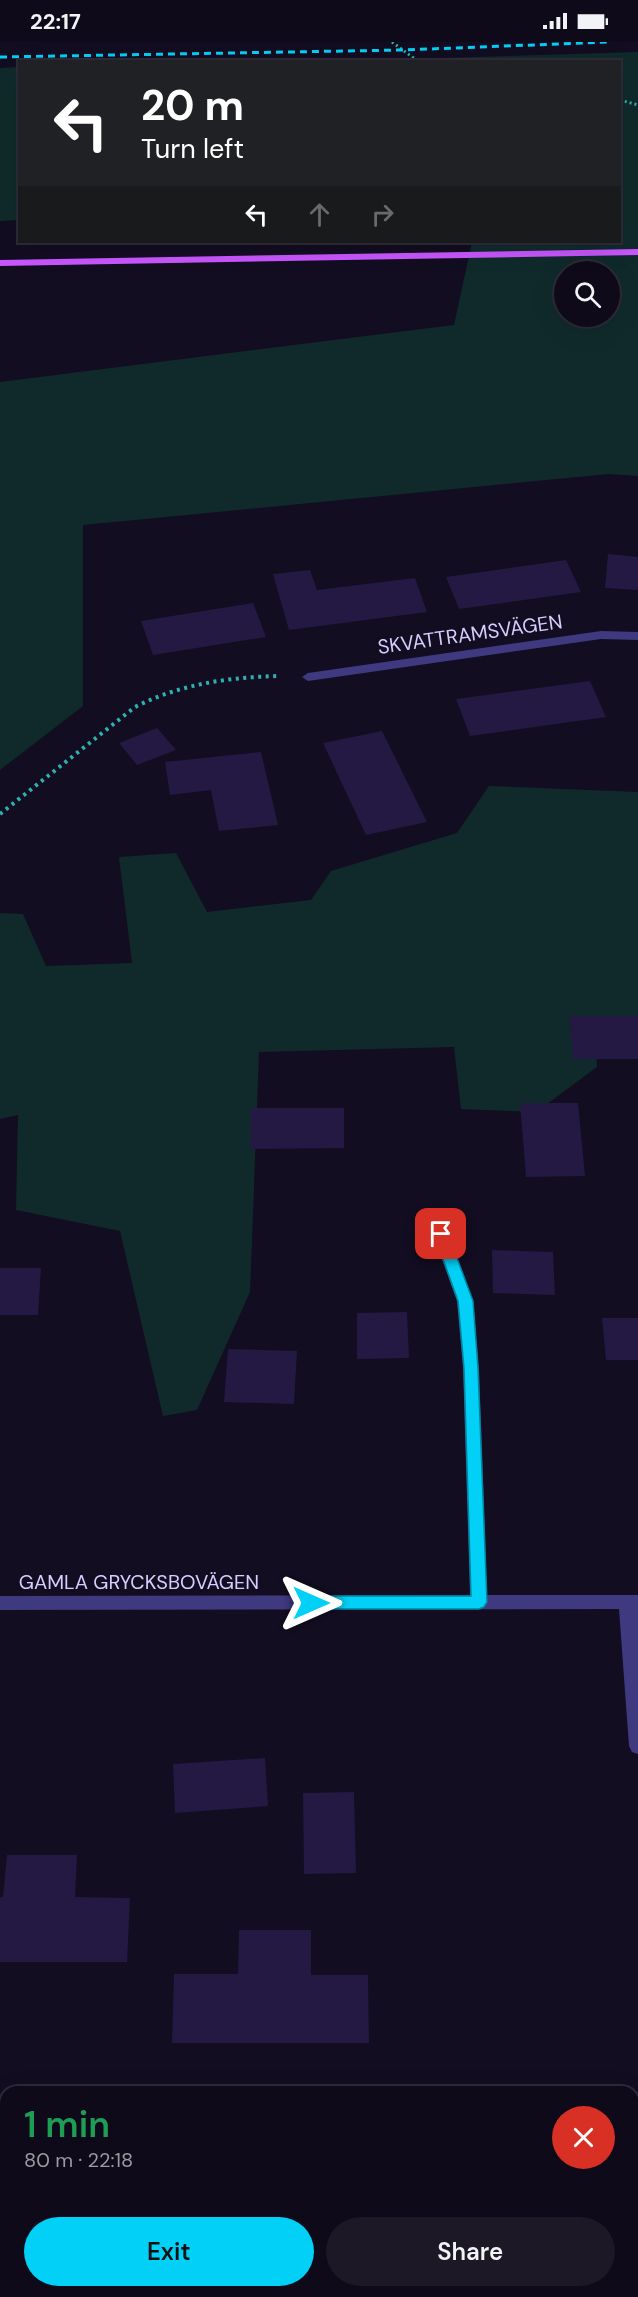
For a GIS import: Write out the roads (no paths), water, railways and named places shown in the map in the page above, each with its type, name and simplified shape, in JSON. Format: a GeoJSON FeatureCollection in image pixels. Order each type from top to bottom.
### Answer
{"type":"FeatureCollection","features":[{"type":"Feature","properties":{"kind":"main road"},"geometry":{"type":"LineString","coordinates":[[0,263],[638,252]]}},
{"type":"Feature","properties":{"kind":"street","name":"SKVATTRAMSVÄGEN"},"geometry":{"type":"LineString","coordinates":[[308,677],[601,636],[638,636]]}},
{"type":"Feature","properties":{"kind":"street"},"geometry":{"type":"LineString","coordinates":[[441,1234],[465,1301],[471,1368],[479,1602]]}},
{"type":"Feature","properties":{"kind":"street"},"geometry":{"type":"LineString","coordinates":[[632,1602],[638,1746]]}},
{"type":"Feature","properties":{"kind":"street","name":"GAMLA GRYCKSBOVÄGEN"},"geometry":{"type":"LineString","coordinates":[[0,1603],[632,1602]]}},
{"type":"Feature","properties":{"kind":"railway"},"geometry":{"type":"LineString","coordinates":[[0,57],[403,50],[609,42]]}}]}
